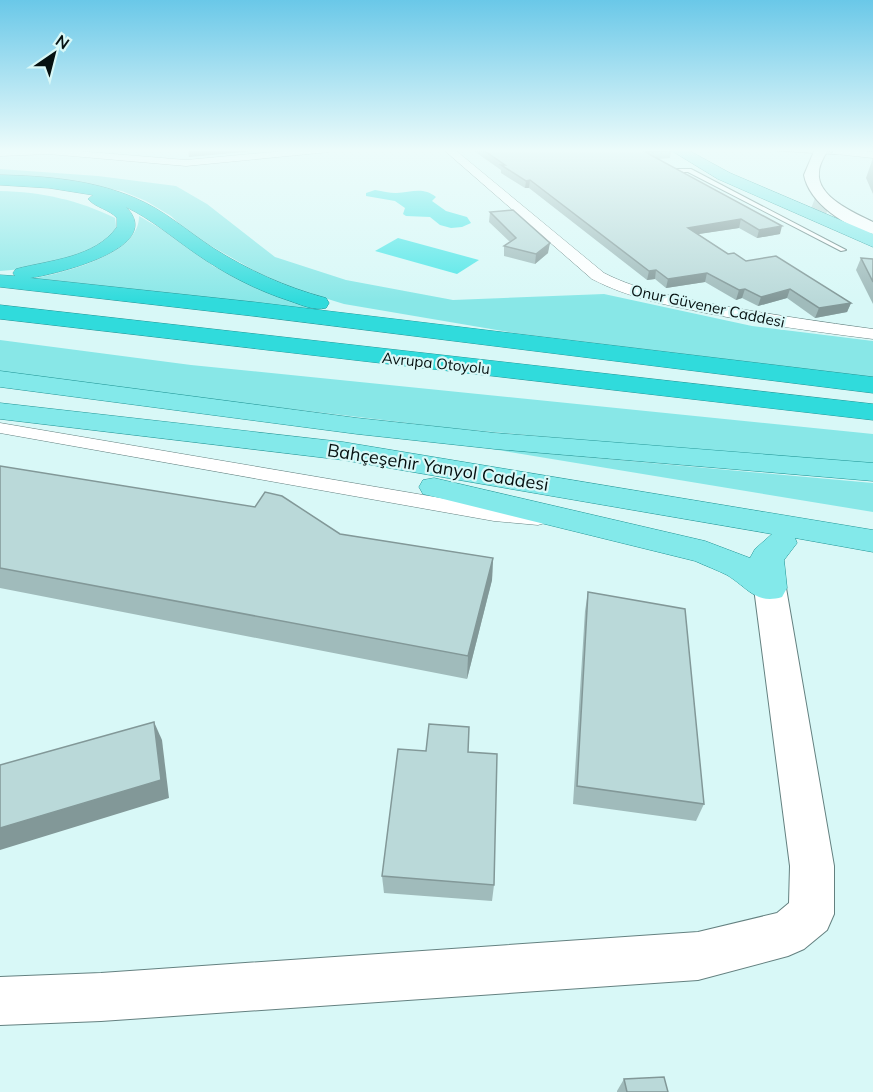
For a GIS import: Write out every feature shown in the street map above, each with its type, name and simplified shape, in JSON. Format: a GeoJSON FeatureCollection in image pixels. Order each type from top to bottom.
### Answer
{"type":"FeatureCollection","features":[{"type":"Feature","properties":{"kind":"highway"},"geometry":{"type":"LineString","coordinates":[[0,274],[42,270],[79,260],[112,244],[125,232],[128,224],[127,216],[120,210],[96,200]]}},
{"type":"Feature","properties":{"kind":"highway"},"geometry":{"type":"LineString","coordinates":[[123,200],[160,219],[229,267],[280,291],[355,313],[447,328],[484,337]]}},
{"type":"Feature","properties":{"kind":"highway"},"geometry":{"type":"LineString","coordinates":[[0,281],[873,385]]}},
{"type":"Feature","properties":{"kind":"highway","name":"Avrupa Otoyolu"},"geometry":{"type":"LineString","coordinates":[[0,296],[873,394]]}},
{"type":"Feature","properties":{"kind":"highway","name":"Avrupa Otoyolu"},"geometry":{"type":"LineString","coordinates":[[0,312],[873,412]]}},
{"type":"Feature","properties":{"kind":"highway"},"geometry":{"type":"LineString","coordinates":[[0,326],[272,353],[340,352]]}},
{"type":"Feature","properties":{"kind":"main road"},"geometry":{"type":"LineString","coordinates":[[779,200],[873,241]]}},
{"type":"Feature","properties":{"kind":"main road"},"geometry":{"type":"LineString","coordinates":[[797,200],[812,206]]}},
{"type":"Feature","properties":{"kind":"main road"},"geometry":{"type":"LineString","coordinates":[[828,200],[838,210],[873,229]]}},
{"type":"Feature","properties":{"kind":"main road"},"geometry":{"type":"LineString","coordinates":[[841,200],[845,205],[873,220]]}},
{"type":"Feature","properties":{"kind":"main road","name":"Bahçeşehir Yanyol Caddesi"},"geometry":{"type":"LineString","coordinates":[[0,379],[244,412],[495,441],[873,472]]}},
{"type":"Feature","properties":{"kind":"main road","name":"Bahçeşehir Yanyol Caddesi"},"geometry":{"type":"LineString","coordinates":[[0,411],[343,451],[873,541]]}},
{"type":"Feature","properties":{"kind":"main road"},"geometry":{"type":"LineString","coordinates":[[244,412],[537,462],[873,525]]}},
{"type":"Feature","properties":{"kind":"main road"},"geometry":{"type":"LineString","coordinates":[[126,426],[463,493],[705,552],[739,567],[770,588]]}},
{"type":"Feature","properties":{"kind":"main road"},"geometry":{"type":"LineString","coordinates":[[705,552],[743,550],[833,533]]}},
{"type":"Feature","properties":{"kind":"main road"},"geometry":{"type":"LineString","coordinates":[[0,1001],[113,996],[698,956],[788,933],[811,914],[812,866],[767,557],[781,543]]}},
{"type":"Feature","properties":{"kind":"street","name":"Onur Güvener Caddesi"},"geometry":{"type":"LineString","coordinates":[[509,200],[598,276],[613,285],[660,299],[787,323],[873,334]]}},
{"type":"Feature","properties":{"kind":"street"},"geometry":{"type":"LineString","coordinates":[[0,428],[494,514],[580,521]]}},
{"type":"Feature","properties":{"kind":"lane"},"geometry":{"type":"LineString","coordinates":[[747,200],[843,250]]}},
{"type":"Feature","properties":{"kind":"shaded area"},"geometry":{"type":"Polygon","coordinates":[[[0,200],[65,200],[87,206],[115,218],[117,233],[79,256],[34,268],[0,271],[0,200]]]}},
{"type":"Feature","properties":{"kind":"shaded area"},"geometry":{"type":"Polygon","coordinates":[[[144,200],[200,200],[275,257],[346,280],[453,300],[604,294],[752,326],[873,341],[873,377],[514,333],[344,304],[292,288],[255,271],[190,234],[171,216],[144,200]]]}},
{"type":"Feature","properties":{"kind":"shaded area"},"geometry":{"type":"Polygon","coordinates":[[[389,200],[433,200],[446,211],[467,217],[471,223],[451,228],[440,225],[430,217],[406,216],[403,214],[405,208],[389,200]]]}},
{"type":"Feature","properties":{"kind":"shaded area"},"geometry":{"type":"Polygon","coordinates":[[[139,216],[180,240],[213,266],[251,285],[326,312],[31,279],[79,267],[113,251],[127,241],[136,230],[139,216]]]}},
{"type":"Feature","properties":{"kind":"shaded area"},"geometry":{"type":"Polygon","coordinates":[[[398,238],[479,260],[457,274],[375,251],[398,238]]]}},
{"type":"Feature","properties":{"kind":"shaded area"},"geometry":{"type":"Polygon","coordinates":[[[0,340],[191,365],[873,434],[873,466],[450,428],[0,374],[0,340]]]}},
{"type":"Feature","properties":{"kind":"shaded area"},"geometry":{"type":"Polygon","coordinates":[[[486,448],[873,483],[873,512],[486,448]]]}},
{"type":"Feature","properties":{"kind":"building"},"geometry":{"type":"Polygon","coordinates":[[[556,200],[734,200],[782,226],[759,230],[741,219],[688,228],[728,254],[734,253],[746,261],[776,256],[851,303],[819,308],[790,289],[761,297],[745,289],[739,290],[707,273],[668,279],[656,270],[649,271],[556,200]]]}},
{"type":"Feature","properties":{"kind":"building"},"geometry":{"type":"Polygon","coordinates":[[[513,210],[550,243],[536,254],[504,246],[516,238],[490,212],[513,210]]]}},
{"type":"Feature","properties":{"kind":"building"},"geometry":{"type":"Polygon","coordinates":[[[861,258],[873,259],[873,282],[861,258]]]}},
{"type":"Feature","properties":{"kind":"building"},"geometry":{"type":"Polygon","coordinates":[[[0,466],[255,507],[265,492],[282,496],[340,534],[493,558],[468,656],[0,568],[0,466]]]}},
{"type":"Feature","properties":{"kind":"building"},"geometry":{"type":"Polygon","coordinates":[[[588,592],[685,609],[704,804],[577,786],[588,592]]]}},
{"type":"Feature","properties":{"kind":"building"},"geometry":{"type":"Polygon","coordinates":[[[154,722],[161,780],[0,828],[0,765],[154,722]]]}},
{"type":"Feature","properties":{"kind":"building"},"geometry":{"type":"Polygon","coordinates":[[[429,724],[469,727],[468,752],[497,754],[494,885],[382,876],[398,749],[426,751],[429,724]]]}},
{"type":"Feature","properties":{"kind":"building"},"geometry":{"type":"Polygon","coordinates":[[[664,1077],[668,1092],[627,1092],[624,1079],[664,1077]]]}},
{"type":"Feature","properties":{"kind":"tunnel"},"geometry":{"type":"LineString","coordinates":[[812,206],[873,229]]}}]}
